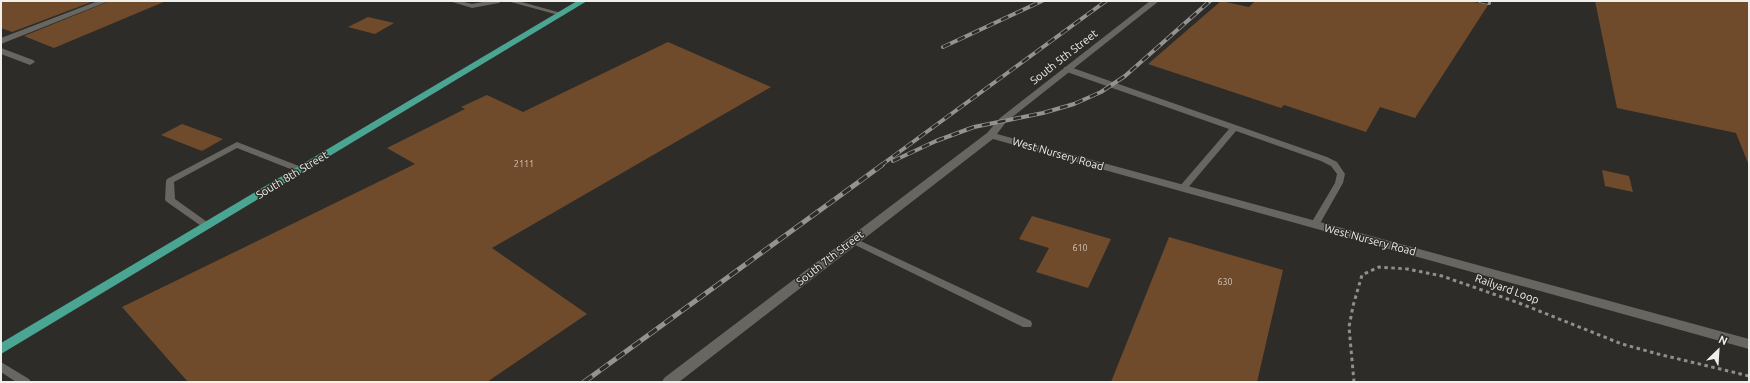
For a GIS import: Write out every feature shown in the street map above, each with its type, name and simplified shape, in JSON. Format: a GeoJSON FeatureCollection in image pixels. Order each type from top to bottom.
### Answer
{"type":"FeatureCollection","features":[{"type":"Feature","properties":{"kind":"main road","name":"South 8th Street"},"geometry":{"type":"LineString","coordinates":[[1,349],[583,1]]}},
{"type":"Feature","properties":{"kind":"street"},"geometry":{"type":"LineString","coordinates":[[1,41],[105,1]]}},
{"type":"Feature","properties":{"kind":"street","name":"South 5th Street"},"geometry":{"type":"LineString","coordinates":[[991,135],[1003,120],[1155,1]]}},
{"type":"Feature","properties":{"kind":"street"},"geometry":{"type":"LineString","coordinates":[[1,51],[30,62]]}},
{"type":"Feature","properties":{"kind":"street","name":"West Nursery Road"},"geometry":{"type":"LineString","coordinates":[[991,135],[1749,344]]}},
{"type":"Feature","properties":{"kind":"street","name":"South 7th Street"},"geometry":{"type":"LineString","coordinates":[[669,382],[852,240],[991,135]]}},
{"type":"Feature","properties":{"kind":"lane"},"geometry":{"type":"LineString","coordinates":[[452,1],[472,6],[499,1]]}},
{"type":"Feature","properties":{"kind":"lane"},"geometry":{"type":"LineString","coordinates":[[510,1],[562,14]]}},
{"type":"Feature","properties":{"kind":"lane"},"geometry":{"type":"LineString","coordinates":[[1067,69],[1324,159],[1334,164],[1340,174],[1339,182],[1315,225]]}},
{"type":"Feature","properties":{"kind":"lane"},"geometry":{"type":"LineString","coordinates":[[1183,188],[1234,128]]}},
{"type":"Feature","properties":{"kind":"lane"},"geometry":{"type":"LineString","coordinates":[[207,226],[170,200],[170,180],[237,145],[301,170]]}},
{"type":"Feature","properties":{"kind":"lane"},"geometry":{"type":"LineString","coordinates":[[852,240],[1027,324]]}},
{"type":"Feature","properties":{"kind":"lane"},"geometry":{"type":"LineString","coordinates":[[1,366],[25,382]]}},
{"type":"Feature","properties":{"kind":"path","name":"Railyard Loop"},"geometry":{"type":"LineString","coordinates":[[1354,382],[1350,319],[1354,300],[1362,275],[1371,269],[1381,267],[1398,267],[1419,270],[1476,286],[1553,315],[1606,338],[1650,352],[1749,376]]}},
{"type":"Feature","properties":{"kind":"building"},"geometry":{"type":"Polygon","coordinates":[[[1,1],[94,1],[12,32],[1,28],[1,1]]]}},
{"type":"Feature","properties":{"kind":"building"},"geometry":{"type":"Polygon","coordinates":[[[110,1],[166,1],[54,48],[24,36],[110,1]]]}},
{"type":"Feature","properties":{"kind":"building"},"geometry":{"type":"Polygon","coordinates":[[[1221,1],[1249,7],[1255,1],[1469,1],[1488,5],[1415,118],[1380,107],[1366,132],[1284,105],[1281,108],[1148,64],[1221,1]]]}},
{"type":"Feature","properties":{"kind":"building"},"geometry":{"type":"Polygon","coordinates":[[[1595,1],[1749,1],[1749,163],[1736,133],[1617,108],[1595,1]]]}},
{"type":"Feature","properties":{"kind":"building"},"geometry":{"type":"Polygon","coordinates":[[[368,17],[394,23],[375,34],[348,27],[368,17]]]}},
{"type":"Feature","properties":{"kind":"building"},"geometry":{"type":"Polygon","coordinates":[[[668,42],[771,87],[492,248],[587,314],[487,382],[188,382],[122,307],[415,164],[387,148],[465,109],[461,107],[487,95],[523,112],[668,42]]]}},
{"type":"Feature","properties":{"kind":"building"},"geometry":{"type":"Polygon","coordinates":[[[182,124],[223,139],[202,151],[161,135],[182,124]]]}},
{"type":"Feature","properties":{"kind":"building"},"geometry":{"type":"Polygon","coordinates":[[[1602,170],[1629,176],[1633,192],[1605,186],[1602,170]]]}},
{"type":"Feature","properties":{"kind":"building"},"geometry":{"type":"Polygon","coordinates":[[[1032,216],[1111,239],[1088,288],[1036,272],[1049,248],[1019,239],[1032,216]]]}},
{"type":"Feature","properties":{"kind":"building"},"geometry":{"type":"Polygon","coordinates":[[[1169,237],[1283,270],[1257,382],[1111,382],[1169,237]]]}},
{"type":"Feature","properties":{"kind":"railway"},"geometry":{"type":"LineString","coordinates":[[943,47],[1042,1]]}},
{"type":"Feature","properties":{"kind":"railway"},"geometry":{"type":"LineString","coordinates":[[880,166],[1106,1]]}},
{"type":"Feature","properties":{"kind":"railway"},"geometry":{"type":"LineString","coordinates":[[893,161],[936,141],[974,127],[1043,113],[1074,104],[1101,92],[1125,76],[1210,1]]}},
{"type":"Feature","properties":{"kind":"railway"},"geometry":{"type":"LineString","coordinates":[[1480,1],[1489,3]]}},
{"type":"Feature","properties":{"kind":"railway"},"geometry":{"type":"LineString","coordinates":[[584,382],[882,165]]}}]}
